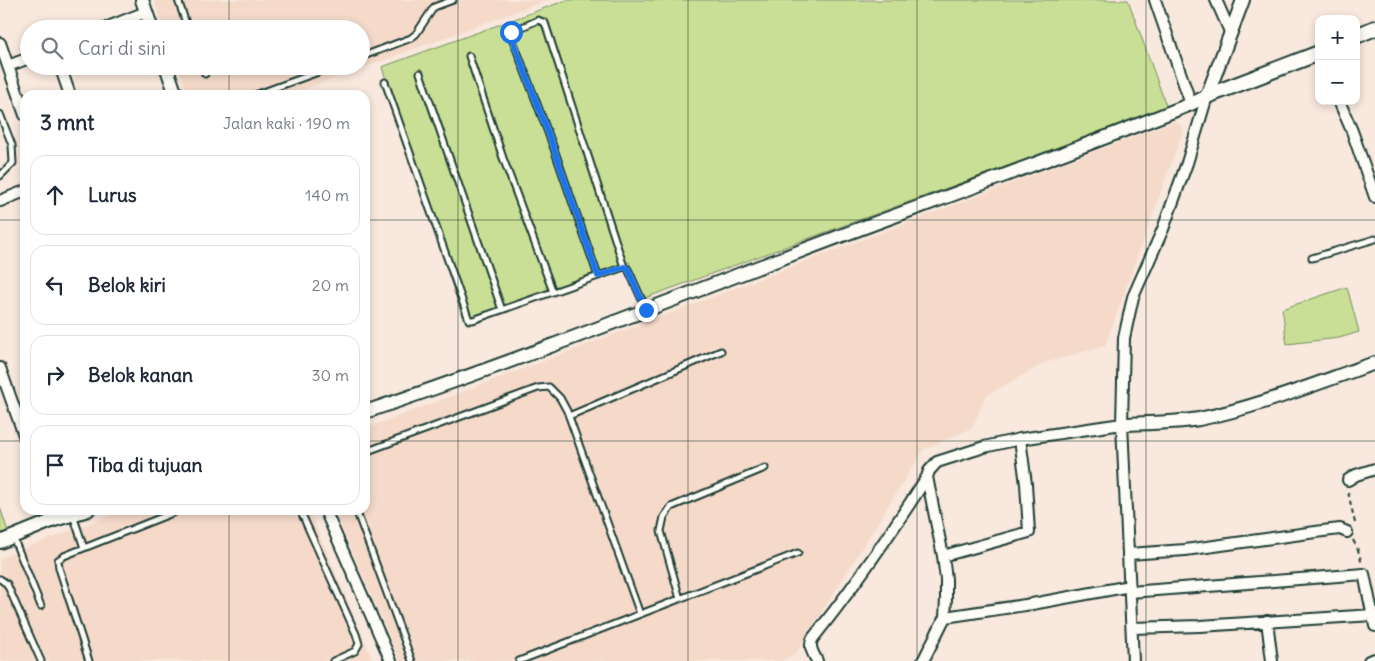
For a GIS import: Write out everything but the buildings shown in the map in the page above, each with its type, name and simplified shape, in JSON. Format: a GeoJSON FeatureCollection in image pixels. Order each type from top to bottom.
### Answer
{"type":"FeatureCollection","features":[{"type":"Feature","properties":{"kind":"main road"},"geometry":{"type":"LineString","coordinates":[[1360,34],[1375,28]]}},
{"type":"Feature","properties":{"kind":"main road"},"geometry":{"type":"LineString","coordinates":[[1207,96],[1315,55]]}},
{"type":"Feature","properties":{"kind":"street"},"geometry":{"type":"LineString","coordinates":[[1156,0],[1192,104]]}},
{"type":"Feature","properties":{"kind":"street"},"geometry":{"type":"LineString","coordinates":[[1216,0],[1231,34]]}},
{"type":"Feature","properties":{"kind":"street"},"geometry":{"type":"LineString","coordinates":[[1133,661],[1122,424],[1123,345],[1133,297],[1163,229],[1207,96],[1243,0]]}},
{"type":"Feature","properties":{"kind":"street"},"geometry":{"type":"LineString","coordinates":[[119,20],[144,6],[149,20]]}},
{"type":"Feature","properties":{"kind":"street"},"geometry":{"type":"LineString","coordinates":[[0,43],[20,101]]}},
{"type":"Feature","properties":{"kind":"street"},"geometry":{"type":"LineString","coordinates":[[8,66],[20,61]]}},
{"type":"Feature","properties":{"kind":"street"},"geometry":{"type":"LineString","coordinates":[[63,75],[68,90]]}},
{"type":"Feature","properties":{"kind":"street"},"geometry":{"type":"LineString","coordinates":[[169,75],[174,90]]}},
{"type":"Feature","properties":{"kind":"street"},"geometry":{"type":"LineString","coordinates":[[370,410],[458,381],[1018,172],[1192,104],[1207,96]]}},
{"type":"Feature","properties":{"kind":"street"},"geometry":{"type":"LineString","coordinates":[[1340,105],[1352,132],[1375,197]]}},
{"type":"Feature","properties":{"kind":"street"},"geometry":{"type":"LineString","coordinates":[[0,200],[20,194]]}},
{"type":"Feature","properties":{"kind":"street"},"geometry":{"type":"LineString","coordinates":[[817,661],[810,647],[813,638],[849,593],[927,478],[929,471],[937,462],[984,447],[1020,439],[1122,424],[1198,419],[1267,400],[1375,363]]}},
{"type":"Feature","properties":{"kind":"street"},"geometry":{"type":"LineString","coordinates":[[0,368],[20,424]]}},
{"type":"Feature","properties":{"kind":"street"},"geometry":{"type":"LineString","coordinates":[[943,556],[1029,532],[1026,484],[1020,439]]}},
{"type":"Feature","properties":{"kind":"street"},"geometry":{"type":"LineString","coordinates":[[1348,480],[1356,474],[1375,469]]}},
{"type":"Feature","properties":{"kind":"street"},"geometry":{"type":"LineString","coordinates":[[923,661],[945,617],[946,579],[927,478]]}},
{"type":"Feature","properties":{"kind":"street"},"geometry":{"type":"LineString","coordinates":[[0,542],[52,515],[73,515]]}},
{"type":"Feature","properties":{"kind":"street"},"geometry":{"type":"LineString","coordinates":[[326,515],[391,661]]}},
{"type":"Feature","properties":{"kind":"street"},"geometry":{"type":"LineString","coordinates":[[1129,554],[1185,550],[1323,530],[1340,529],[1347,532]]}},
{"type":"Feature","properties":{"kind":"street"},"geometry":{"type":"LineString","coordinates":[[945,617],[1130,589],[1364,574],[1371,584],[1375,626]]}},
{"type":"Feature","properties":{"kind":"street"},"geometry":{"type":"LineString","coordinates":[[1132,628],[1200,626],[1374,615]]}},
{"type":"Feature","properties":{"kind":"street"},"geometry":{"type":"LineString","coordinates":[[1267,621],[1272,661]]}},
{"type":"Feature","properties":{"kind":"street"},"geometry":{"type":"LineString","coordinates":[[1369,661],[1375,659]]}},
{"type":"Feature","properties":{"kind":"lane"},"geometry":{"type":"LineString","coordinates":[[178,0],[185,20]]}},
{"type":"Feature","properties":{"kind":"lane"},"geometry":{"type":"LineString","coordinates":[[370,54],[411,38],[416,34],[434,7],[453,0]]}},
{"type":"Feature","properties":{"kind":"lane"},"geometry":{"type":"LineString","coordinates":[[598,276],[553,146],[511,35],[511,32],[515,29],[538,20],[545,23],[624,267],[628,269],[646,310]]}},
{"type":"Feature","properties":{"kind":"lane"},"geometry":{"type":"LineString","coordinates":[[469,56],[503,158],[553,292]]}},
{"type":"Feature","properties":{"kind":"lane"},"geometry":{"type":"LineString","coordinates":[[420,73],[502,310]]}},
{"type":"Feature","properties":{"kind":"lane"},"geometry":{"type":"LineString","coordinates":[[269,90],[310,75]]}},
{"type":"Feature","properties":{"kind":"lane"},"geometry":{"type":"LineString","coordinates":[[385,82],[468,320],[473,320],[624,267]]}},
{"type":"Feature","properties":{"kind":"lane"},"geometry":{"type":"LineString","coordinates":[[0,114],[12,145],[13,163],[0,176]]}},
{"type":"Feature","properties":{"kind":"lane"},"geometry":{"type":"LineString","coordinates":[[1312,258],[1375,239]]}},
{"type":"Feature","properties":{"kind":"lane"},"geometry":{"type":"LineString","coordinates":[[569,416],[721,351]]}},
{"type":"Feature","properties":{"kind":"lane"},"geometry":{"type":"LineString","coordinates":[[370,450],[538,388],[549,387],[560,398],[569,416],[640,614]]}},
{"type":"Feature","properties":{"kind":"lane"},"geometry":{"type":"LineString","coordinates":[[680,599],[661,531],[664,517],[671,507],[766,468]]}},
{"type":"Feature","properties":{"kind":"lane"},"geometry":{"type":"LineString","coordinates":[[73,515],[84,548]]}},
{"type":"Feature","properties":{"kind":"lane"},"geometry":{"type":"LineString","coordinates":[[80,661],[88,659],[58,568],[58,560],[167,515]]}},
{"type":"Feature","properties":{"kind":"lane"},"geometry":{"type":"LineString","coordinates":[[302,515],[359,644],[355,651],[332,661]]}},
{"type":"Feature","properties":{"kind":"lane"},"geometry":{"type":"LineString","coordinates":[[358,515],[412,661]]}},
{"type":"Feature","properties":{"kind":"lane"},"geometry":{"type":"LineString","coordinates":[[13,536],[41,606]]}},
{"type":"Feature","properties":{"kind":"lane"},"geometry":{"type":"LineString","coordinates":[[519,661],[798,554]]}},
{"type":"Feature","properties":{"kind":"lane"},"geometry":{"type":"LineString","coordinates":[[0,579],[7,584],[41,661]]}},
{"type":"Feature","properties":{"kind":"path"},"geometry":{"type":"LineString","coordinates":[[1348,480],[1347,486],[1356,522],[1347,532],[1358,550],[1364,574]]}},
{"type":"Feature","properties":{"kind":"shaded area"},"geometry":{"type":"Polygon","coordinates":[[[154,0],[548,0],[370,65],[370,20],[161,20],[154,0]]]}},
{"type":"Feature","properties":{"kind":"shaded area"},"geometry":{"type":"Polygon","coordinates":[[[181,75],[343,75],[302,90],[186,90],[181,75]]]}},
{"type":"Feature","properties":{"kind":"shaded area"},"geometry":{"type":"Polygon","coordinates":[[[1175,121],[1184,128],[1105,346],[1044,363],[986,396],[972,428],[923,450],[797,652],[782,661],[400,661],[336,515],[370,515],[370,427],[1175,121]]]}},
{"type":"Feature","properties":{"kind":"shaded area"},"geometry":{"type":"Polygon","coordinates":[[[111,515],[311,515],[373,661],[0,661],[0,558],[111,515]]]}},
{"type":"Feature","properties":{"kind":"green space"},"geometry":{"type":"Polygon","coordinates":[[[567,0],[1128,0],[1167,108],[642,299],[629,262],[598,276],[463,319],[382,67],[567,0]]]}},
{"type":"Feature","properties":{"kind":"green space"},"geometry":{"type":"Polygon","coordinates":[[[1347,287],[1359,332],[1339,338],[1287,344],[1282,309],[1347,287]]]}},
{"type":"Feature","properties":{"kind":"green space"},"geometry":{"type":"Polygon","coordinates":[[[0,507],[9,535],[0,538],[0,507]]]}},
{"type":"Feature","properties":{"kind":"route"},"geometry":{"type":"LineString","coordinates":[[511,32],[598,276],[624,267],[628,269],[646,310]]}}]}
